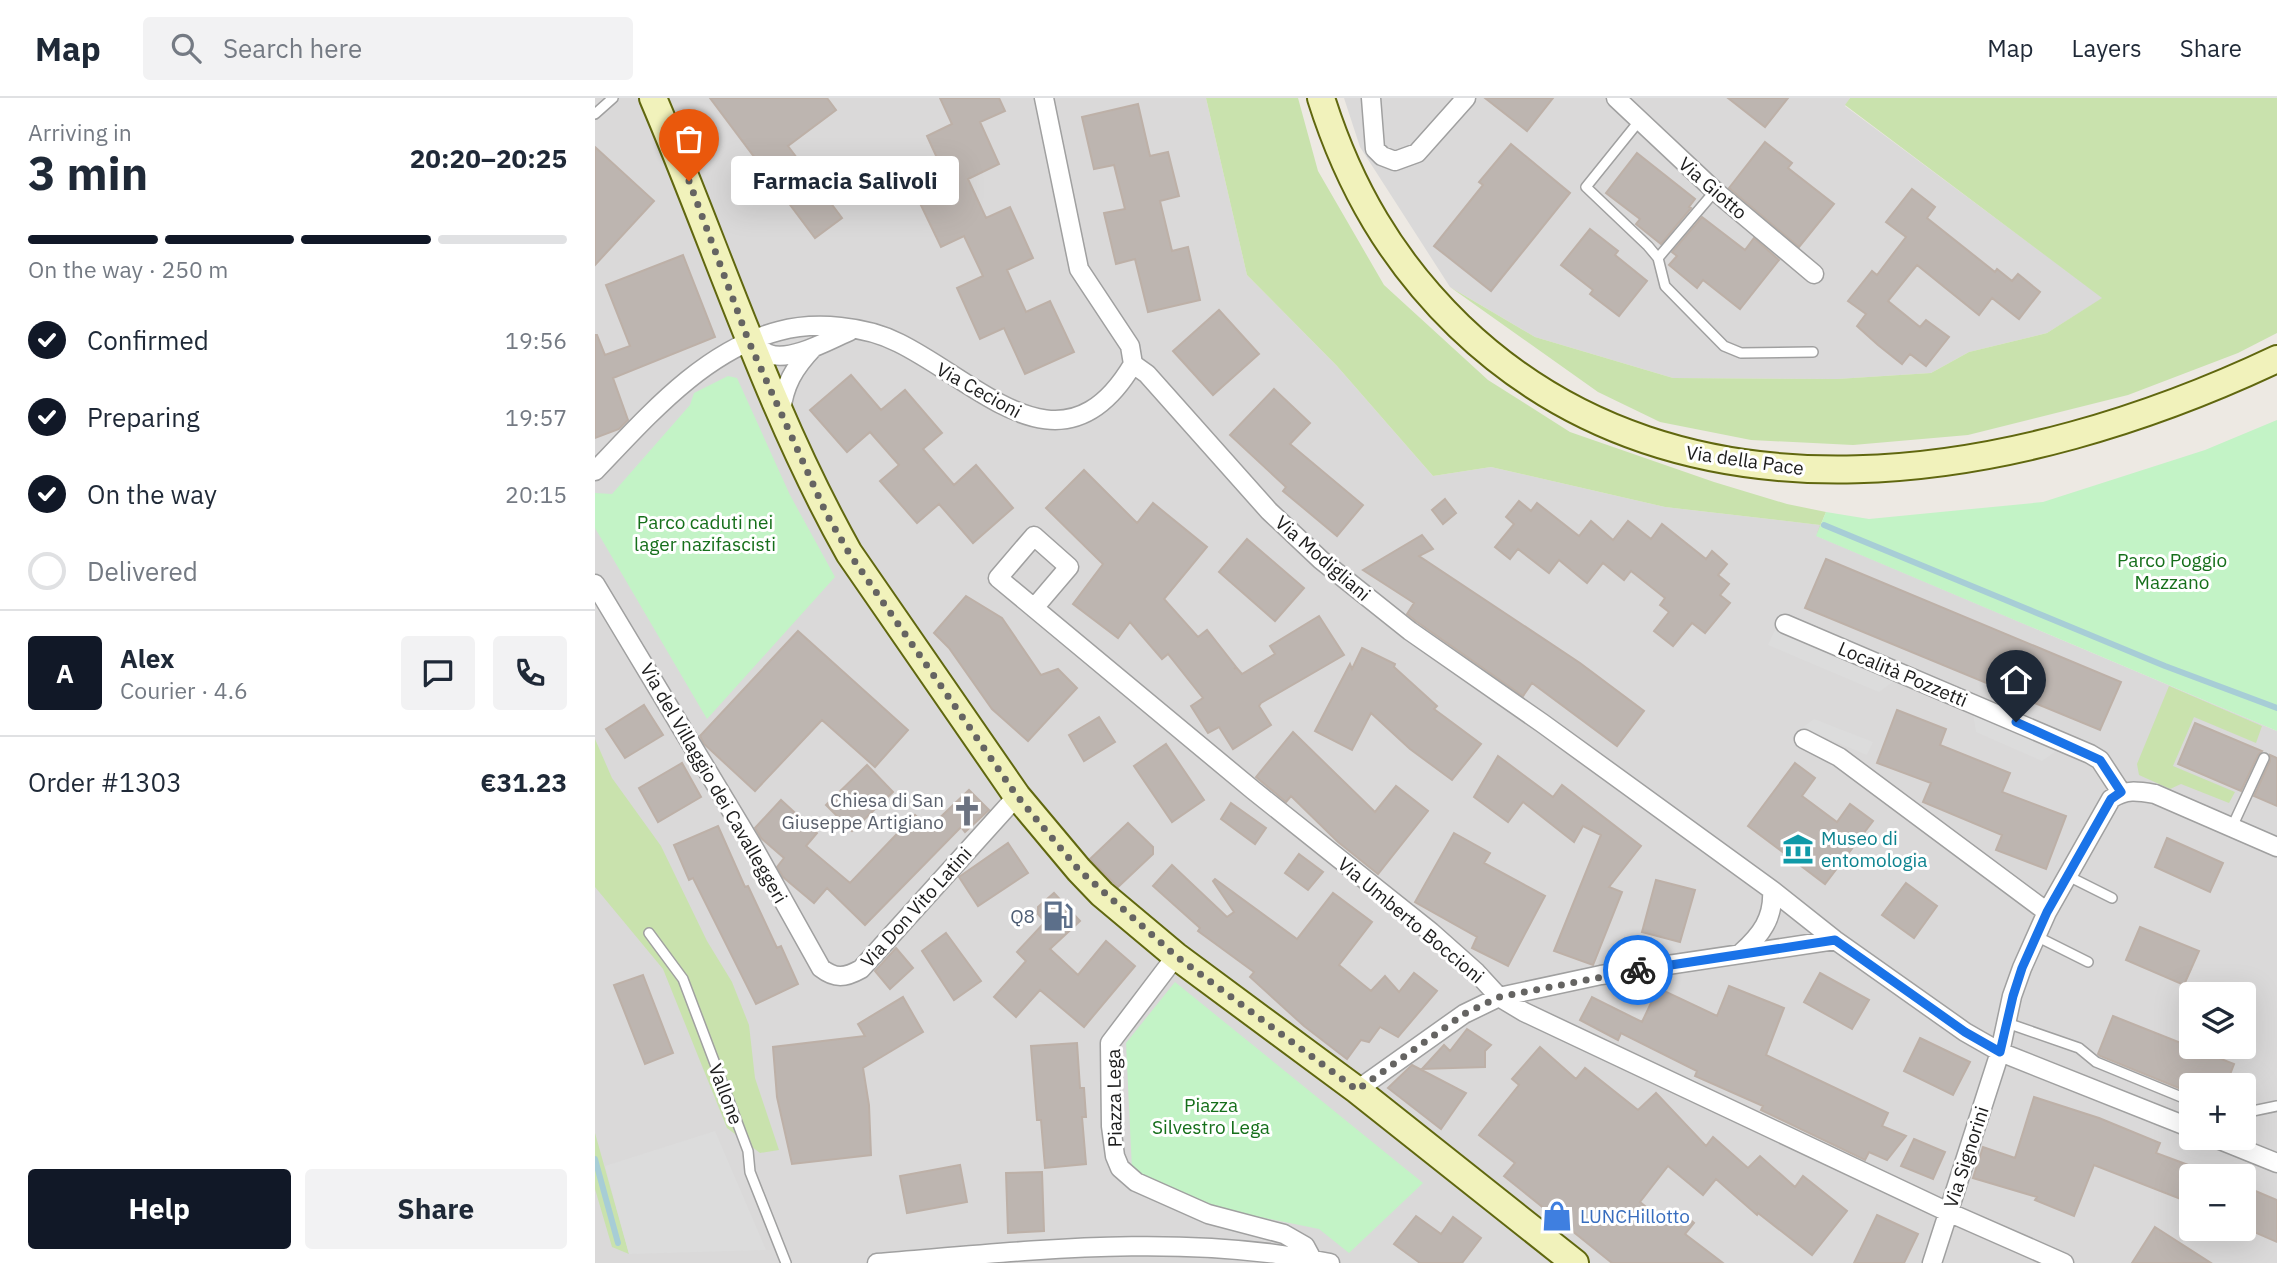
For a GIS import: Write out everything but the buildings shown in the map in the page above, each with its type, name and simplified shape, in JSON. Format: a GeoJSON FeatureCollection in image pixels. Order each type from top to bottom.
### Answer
{"type":"FeatureCollection","features":[{"type":"Feature","properties":{"kind":"street"},"geometry":{"type":"LineString","coordinates":[[653,98],[698,202],[749,342],[826,513],[849,553],[1017,796],[1079,870],[1176,956],[1357,1090],[1575,1263]]}},
{"type":"Feature","properties":{"kind":"street","name":"Via Modigliani"},"geometry":{"type":"LineString","coordinates":[[1044,98],[1079,269],[1130,346],[1133,364],[1158,385],[1269,511],[1321,560],[1410,631],[1542,723],[1772,890],[1835,940],[1965,1032],[2000,1052],[2179,1123]]}},
{"type":"Feature","properties":{"kind":"street","name":"Via della Pace"},"geometry":{"type":"LineString","coordinates":[[1321,98],[1350,179],[1376,225],[1410,273],[1446,313],[1481,348],[1544,392],[1610,428],[1663,446],[1710,458],[1781,469],[1868,470],[1953,463],[2081,434],[2182,399],[2277,359]]}},
{"type":"Feature","properties":{"kind":"street"},"geometry":{"type":"LineString","coordinates":[[1371,98],[1375,149],[1382,156],[1395,161],[1417,153],[1466,98]]}},
{"type":"Feature","properties":{"kind":"street","name":"Via Giotto"},"geometry":{"type":"LineString","coordinates":[[1616,98],[1715,191],[1814,274]]}},
{"type":"Feature","properties":{"kind":"street","name":"Via Cecioni"},"geometry":{"type":"LineString","coordinates":[[595,471],[643,420],[708,365],[723,354],[778,331],[800,327],[879,334],[901,344],[991,400],[1026,417],[1046,421],[1066,420],[1096,408],[1133,364]]}},
{"type":"Feature","properties":{"kind":"street"},"geometry":{"type":"LineString","coordinates":[[749,342],[779,356],[814,348],[851,330]]}},
{"type":"Feature","properties":{"kind":"street"},"geometry":{"type":"LineString","coordinates":[[781,412],[783,393],[789,378],[814,348]]}},
{"type":"Feature","properties":{"kind":"street","name":"Via del Villaggio dei Cavalleggeri"},"geometry":{"type":"LineString","coordinates":[[595,584],[755,850],[821,968],[838,977]]}},
{"type":"Feature","properties":{"kind":"street","name":"Via Umberto Boccioni"},"geometry":{"type":"LineString","coordinates":[[1034,608],[1253,790],[1431,932],[1476,972],[1499,997],[1524,1012],[1948,1212],[2064,1263]]}},
{"type":"Feature","properties":{"kind":"street","name":"Località Pozzetti"},"geometry":{"type":"LineString","coordinates":[[1785,624],[2090,754],[2100,760],[2121,792]]}},
{"type":"Feature","properties":{"kind":"street"},"geometry":{"type":"LineString","coordinates":[[1804,739],[1839,757],[2047,912]]}},
{"type":"Feature","properties":{"kind":"street"},"geometry":{"type":"LineString","coordinates":[[2000,1052],[2016,986],[2036,936],[2111,799],[2121,792],[2134,790],[2155,794],[2277,847]]}},
{"type":"Feature","properties":{"kind":"street","name":"Via Don Vito Latini"},"geometry":{"type":"LineString","coordinates":[[838,977],[849,976],[861,969],[1017,796]]}},
{"type":"Feature","properties":{"kind":"street"},"geometry":{"type":"LineString","coordinates":[[1741,953],[1755,941],[1770,917],[1772,890]]}},
{"type":"Feature","properties":{"kind":"street"},"geometry":{"type":"LineString","coordinates":[[1357,1090],[1464,1014],[1499,997],[1601,975],[1835,940]]}},
{"type":"Feature","properties":{"kind":"street","name":"Piazza Lega"},"geometry":{"type":"LineString","coordinates":[[1176,956],[1110,1043],[1111,1125],[1115,1156],[1120,1168],[1136,1182],[1209,1214],[1284,1234],[1305,1246],[1321,1261]]}},
{"type":"Feature","properties":{"kind":"street","name":"Via Signorini"},"geometry":{"type":"LineString","coordinates":[[1931,1263],[2000,1052]]}},
{"type":"Feature","properties":{"kind":"street"},"geometry":{"type":"LineString","coordinates":[[2245,1150],[2277,1163]]}},
{"type":"Feature","properties":{"kind":"street"},"geometry":{"type":"LineString","coordinates":[[877,1263],[1139,1245],[1219,1247],[1321,1261]]}},
{"type":"Feature","properties":{"kind":"lane"},"geometry":{"type":"LineString","coordinates":[[595,114],[613,98]]}},
{"type":"Feature","properties":{"kind":"lane"},"geometry":{"type":"LineString","coordinates":[[1640,120],[1586,187],[1648,246],[1658,258],[1665,286],[1724,346],[1741,353],[1813,352]]}},
{"type":"Feature","properties":{"kind":"lane"},"geometry":{"type":"LineString","coordinates":[[1658,258],[1715,191]]}},
{"type":"Feature","properties":{"kind":"lane"},"geometry":{"type":"LineString","coordinates":[[2232,828],[2264,758]]}},
{"type":"Feature","properties":{"kind":"lane"},"geometry":{"type":"LineString","coordinates":[[2068,876],[2112,898]]}},
{"type":"Feature","properties":{"kind":"lane","name":"Vallone"},"geometry":{"type":"LineString","coordinates":[[649,933],[683,979],[748,1151],[750,1172],[786,1263]]}},
{"type":"Feature","properties":{"kind":"lane"},"geometry":{"type":"LineString","coordinates":[[2036,936],[2088,962]]}},
{"type":"Feature","properties":{"kind":"lane"},"geometry":{"type":"LineString","coordinates":[[2007,1023],[2079,1048],[2096,1062],[2179,1096]]}},
{"type":"Feature","properties":{"kind":"lane"},"geometry":{"type":"LineString","coordinates":[[2256,1110],[2277,1106]]}},
{"type":"Feature","properties":{"kind":"shaded area"},"geometry":{"type":"Polygon","coordinates":[[[595,98],[1206,98],[1247,275],[1337,366],[1433,476],[1491,467],[1665,507],[1821,525],[1817,536],[2277,731],[2277,1263],[595,1263],[595,98]]]}},
{"type":"Feature","properties":{"kind":"shaded area"},"geometry":{"type":"Polygon","coordinates":[[[1344,98],[1850,98],[1845,106],[2103,298],[2047,333],[1969,352],[1931,373],[1837,379],[1673,378],[1535,337],[1450,287],[1360,147],[1344,98]]]}},
{"type":"Feature","properties":{"kind":"shaded area"},"geometry":{"type":"Polygon","coordinates":[[[1775,630],[1895,680],[1879,692],[1768,645],[1775,630]]]}},
{"type":"Feature","properties":{"kind":"shaded area"},"geometry":{"type":"Polygon","coordinates":[[[1973,714],[2059,749],[2042,761],[1976,732],[1973,714]]]}},
{"type":"Feature","properties":{"kind":"shaded area"},"geometry":{"type":"Polygon","coordinates":[[[1814,719],[1873,742],[1867,755],[1802,728],[1814,719]]]}},
{"type":"Feature","properties":{"kind":"shaded area"},"geometry":{"type":"Polygon","coordinates":[[[715,1131],[766,1250],[629,1254],[605,1166],[715,1131]]]}},
{"type":"Feature","properties":{"kind":"green space"},"geometry":{"type":"Polygon","coordinates":[[[1206,98],[1298,98],[1318,171],[1384,285],[1488,380],[1570,432],[1714,482],[1787,504],[1826,512],[1816,536],[1820,525],[1665,507],[1491,467],[1433,476],[1337,366],[1247,275],[1206,98]]]}},
{"type":"Feature","properties":{"kind":"green space"},"geometry":{"type":"Polygon","coordinates":[[[1850,98],[2277,98],[2277,333],[2238,353],[2128,395],[1968,435],[1853,445],[1751,440],[1660,422],[1598,392],[1450,287],[1535,337],[1673,378],[1837,379],[1931,373],[1969,352],[2047,333],[2102,298],[1845,105],[1850,98]]]}},
{"type":"Feature","properties":{"kind":"green space","name":"Parco caduti nei lager nazifascisti"},"geometry":{"type":"Polygon","coordinates":[[[728,376],[737,378],[790,495],[835,577],[707,719],[595,528],[595,493],[612,494],[690,405],[694,393],[728,376]]]}},
{"type":"Feature","properties":{"kind":"green space","name":"Parco Poggio Mazzano"},"geometry":{"type":"Polygon","coordinates":[[[2277,420],[2277,731],[1816,536],[1826,512],[1869,519],[2043,502],[2205,450],[2277,420]]]}},
{"type":"Feature","properties":{"kind":"green space"},"geometry":{"type":"Polygon","coordinates":[[[2169,686],[2262,726],[2256,743],[2194,717],[2173,766],[2235,792],[2229,803],[2181,784],[2170,789],[2139,775],[2137,764],[2169,686]]]}},
{"type":"Feature","properties":{"kind":"green space"},"geometry":{"type":"Polygon","coordinates":[[[595,739],[612,778],[661,846],[707,941],[732,982],[749,1025],[755,1078],[779,1150],[760,1153],[727,1128],[663,969],[595,887],[595,739]]]}},
{"type":"Feature","properties":{"kind":"green space","name":"Piazza Silvestro Lega"},"geometry":{"type":"Polygon","coordinates":[[[1175,982],[1423,1183],[1349,1253],[1319,1229],[1210,1207],[1132,1170],[1126,1043],[1175,982]]]}},
{"type":"Feature","properties":{"kind":"green space"},"geometry":{"type":"Polygon","coordinates":[[[595,1133],[629,1254],[612,1247],[595,1189],[595,1133]]]}},
{"type":"Feature","properties":{"kind":"waterway"},"geometry":{"type":"LineString","coordinates":[[1824,525],[2165,666],[2277,708]]}},
{"type":"Feature","properties":{"kind":"waterway"},"geometry":{"type":"LineString","coordinates":[[595,1159],[618,1243]]}},
{"type":"Feature","properties":{"kind":"way so far"},"geometry":{"type":"LineString","coordinates":[[689,181],[749,342],[826,513],[849,553],[1034,817],[1102,894],[1176,956],[1357,1090],[1464,1014],[1499,997],[1531,988],[1638,970]]}},
{"type":"Feature","properties":{"kind":"place","name":"Farmacia Salivoli"},"geometry":{"type":"Point","coordinates":[689,181]}},
{"type":"Feature","properties":{"kind":"place","name":"Chiesa di San Giuseppe Artigiano"},"geometry":{"type":"Point","coordinates":[967,811]}},
{"type":"Feature","properties":{"kind":"place","name":"Museo di entomologia"},"geometry":{"type":"Point","coordinates":[1798,849]}},
{"type":"Feature","properties":{"kind":"place","name":"Q8"},"geometry":{"type":"Point","coordinates":[1058,916]}},
{"type":"Feature","properties":{"kind":"place","name":"LUNCHillotto"},"geometry":{"type":"Point","coordinates":[1557,1216]}},
{"type":"Feature","properties":{"kind":"route"},"geometry":{"type":"LineString","coordinates":[[1638,970],[1835,940],[1965,1032],[2000,1052],[2022,968],[2047,912],[2111,799],[2121,792],[2100,760],[2016,722]]}}]}
